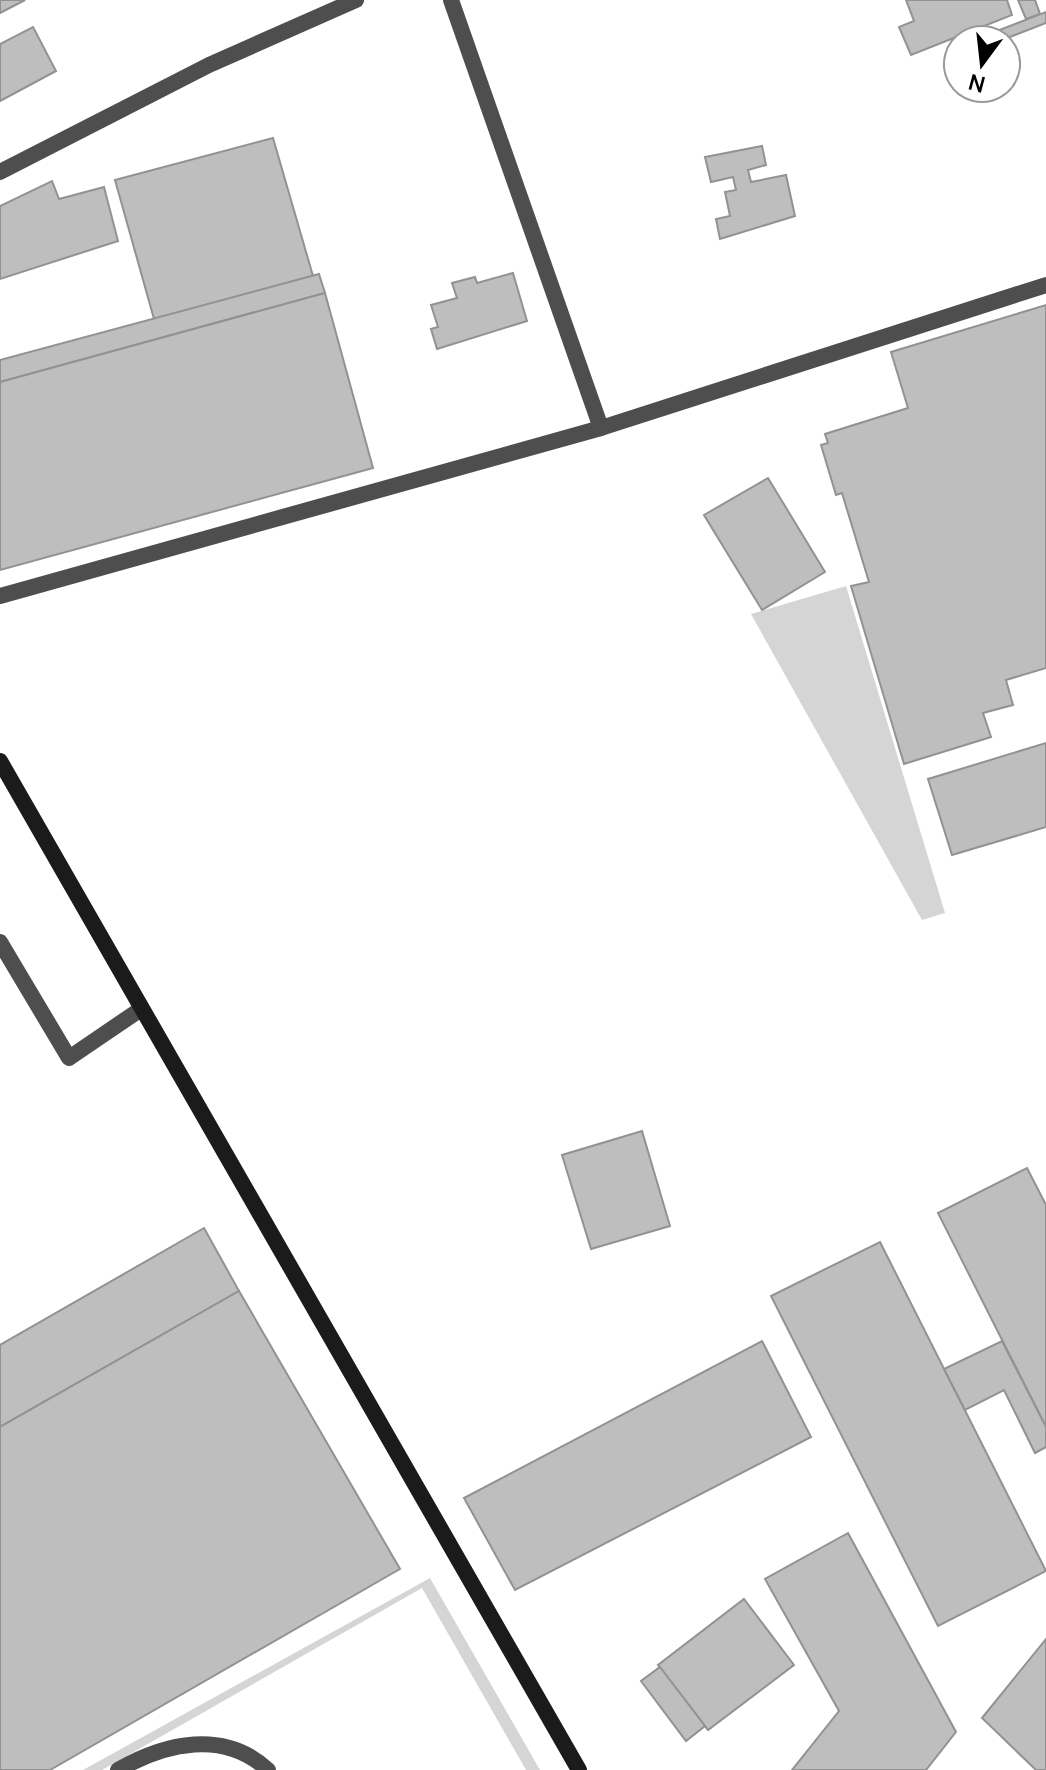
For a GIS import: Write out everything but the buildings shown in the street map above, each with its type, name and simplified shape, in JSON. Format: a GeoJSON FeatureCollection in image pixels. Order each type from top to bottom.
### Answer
{"type":"FeatureCollection","features":[{"type":"Feature","properties":{"kind":"street"},"geometry":{"type":"LineString","coordinates":[[0,172],[209,65],[356,0]]}},
{"type":"Feature","properties":{"kind":"street"},"geometry":{"type":"LineString","coordinates":[[451,0],[601,428]]}},
{"type":"Feature","properties":{"kind":"street"},"geometry":{"type":"LineString","coordinates":[[0,596],[601,428],[1046,285]]}},
{"type":"Feature","properties":{"kind":"street"},"geometry":{"type":"LineString","coordinates":[[0,761],[579,1770]]}},
{"type":"Feature","properties":{"kind":"street"},"geometry":{"type":"LineString","coordinates":[[0,942],[69,1058],[141,1009]]}},
{"type":"Feature","properties":{"kind":"street"},"geometry":{"type":"LineString","coordinates":[[118,1770],[149,1752],[194,1742],[225,1747],[268,1770]]}},
{"type":"Feature","properties":{"kind":"shaded area"},"geometry":{"type":"Polygon","coordinates":[[[846,586],[945,913],[922,920],[751,614],[846,586]]]}},
{"type":"Feature","properties":{"kind":"shaded area"},"geometry":{"type":"Polygon","coordinates":[[[430,1578],[540,1770],[526,1770],[422,1588],[102,1770],[83,1770],[430,1578]]]}}]}
